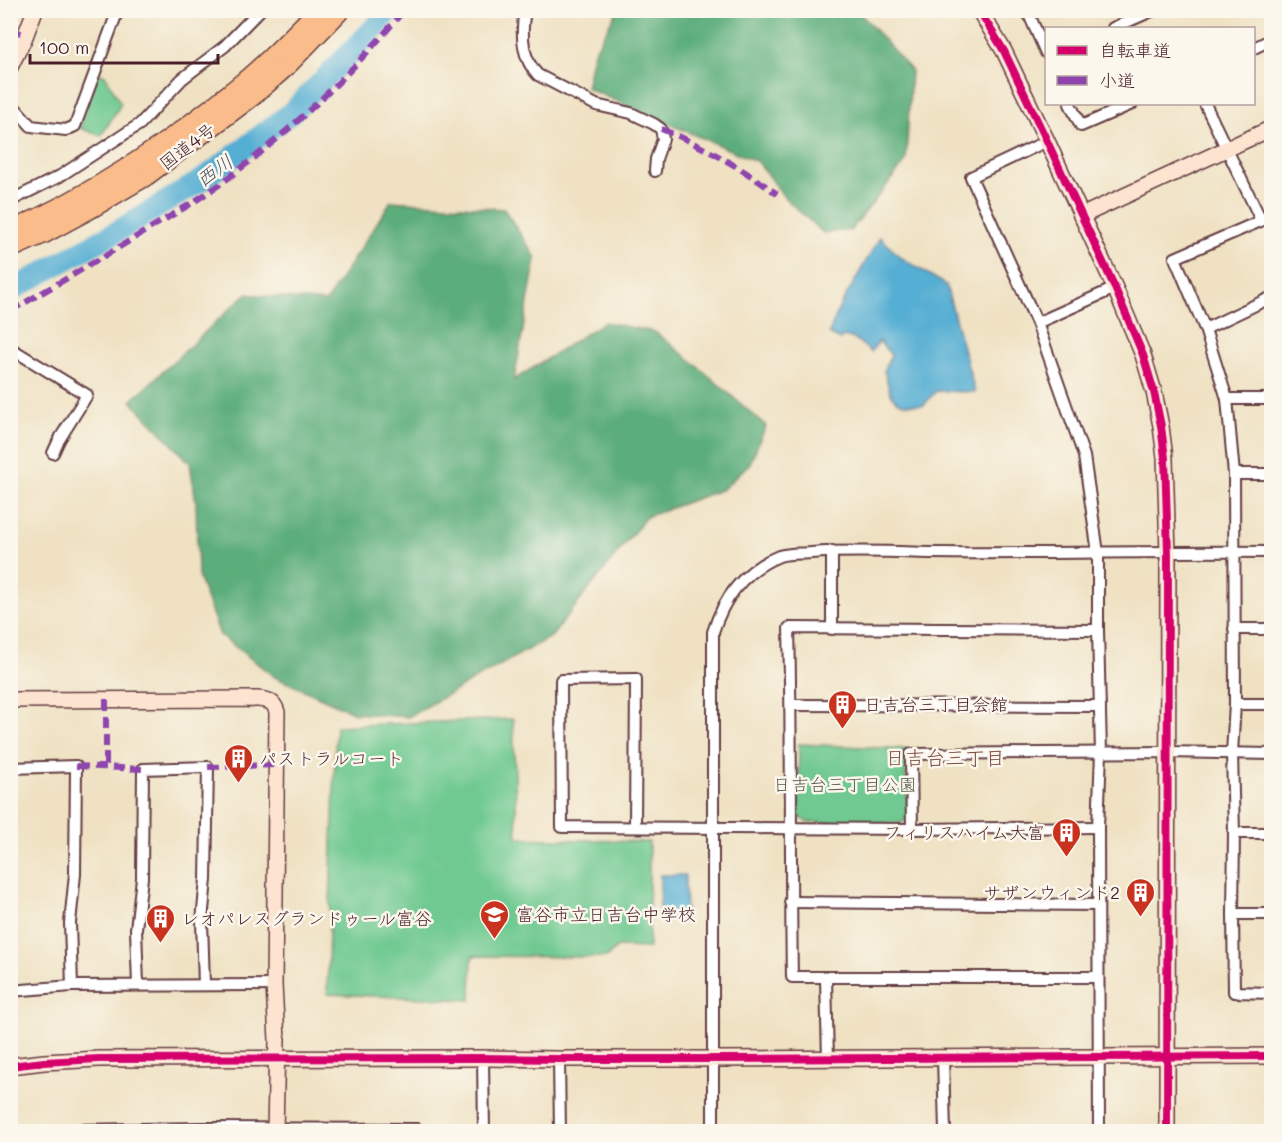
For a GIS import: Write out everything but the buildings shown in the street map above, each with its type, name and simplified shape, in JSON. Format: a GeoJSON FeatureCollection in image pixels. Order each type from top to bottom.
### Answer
{"type":"FeatureCollection","features":[{"type":"Feature","properties":{"kind":"highway","name":"国道4号"},"geometry":{"type":"LineString","coordinates":[[10,231],[121,172],[178,133],[243,83],[318,10]]}},
{"type":"Feature","properties":{"kind":"highway","name":"国道4号"},"geometry":{"type":"LineString","coordinates":[[10,249],[94,207],[154,170],[253,96],[286,67],[341,10]]}},
{"type":"Feature","properties":{"kind":"street"},"geometry":{"type":"LineString","coordinates":[[10,67],[35,10]]}},
{"type":"Feature","properties":{"kind":"street"},"geometry":{"type":"LineString","coordinates":[[10,102],[31,126],[66,130],[75,126],[118,10]]}},
{"type":"Feature","properties":{"kind":"street"},"geometry":{"type":"LineString","coordinates":[[10,201],[60,176],[140,124],[182,79],[225,46],[260,10]]}},
{"type":"Feature","properties":{"kind":"street"},"geometry":{"type":"LineString","coordinates":[[525,10],[523,46],[534,72],[596,105],[631,113],[661,129],[663,139],[656,159],[655,171]]}},
{"type":"Feature","properties":{"kind":"street"},"geometry":{"type":"LineString","coordinates":[[979,10],[1004,51],[1115,288],[1143,355],[1161,426],[1165,458],[1168,553],[1167,1131]]}},
{"type":"Feature","properties":{"kind":"street"},"geometry":{"type":"LineString","coordinates":[[1027,10],[1045,49]]}},
{"type":"Feature","properties":{"kind":"street"},"geometry":{"type":"LineString","coordinates":[[1115,27],[1154,10]]}},
{"type":"Feature","properties":{"kind":"street"},"geometry":{"type":"LineString","coordinates":[[1269,10],[1272,16]]}},
{"type":"Feature","properties":{"kind":"street"},"geometry":{"type":"LineString","coordinates":[[1255,48],[1272,39]]}},
{"type":"Feature","properties":{"kind":"street"},"geometry":{"type":"LineString","coordinates":[[1070,105],[1081,126],[1130,105]]}},
{"type":"Feature","properties":{"kind":"street"},"geometry":{"type":"LineString","coordinates":[[1205,105],[1227,149],[1266,218],[1175,258],[1205,328],[1227,399],[1234,474],[1235,704],[1232,753],[1234,992],[1272,993]]}},
{"type":"Feature","properties":{"kind":"street"},"geometry":{"type":"LineString","coordinates":[[1081,216],[1272,128]]}},
{"type":"Feature","properties":{"kind":"street"},"geometry":{"type":"LineString","coordinates":[[1047,141],[971,177],[1037,323],[1084,456],[1098,553],[1101,753],[1098,827],[1099,1131]]}},
{"type":"Feature","properties":{"kind":"street"},"geometry":{"type":"LineString","coordinates":[[1037,323],[1115,288]]}},
{"type":"Feature","properties":{"kind":"street"},"geometry":{"type":"LineString","coordinates":[[1205,328],[1272,297]]}},
{"type":"Feature","properties":{"kind":"street"},"geometry":{"type":"LineString","coordinates":[[10,348],[87,395],[53,453]]}},
{"type":"Feature","properties":{"kind":"street"},"geometry":{"type":"LineString","coordinates":[[1227,399],[1272,399]]}},
{"type":"Feature","properties":{"kind":"street"},"geometry":{"type":"LineString","coordinates":[[1234,474],[1272,474]]}},
{"type":"Feature","properties":{"kind":"street"},"geometry":{"type":"LineString","coordinates":[[832,551],[832,628]]}},
{"type":"Feature","properties":{"kind":"street"},"geometry":{"type":"LineString","coordinates":[[713,1131],[713,632],[719,613],[730,594],[747,575],[761,564],[782,555],[832,551],[1272,552]]}},
{"type":"Feature","properties":{"kind":"street"},"geometry":{"type":"LineString","coordinates":[[1098,630],[789,628],[792,977],[1098,977]]}},
{"type":"Feature","properties":{"kind":"street"},"geometry":{"type":"LineString","coordinates":[[1234,629],[1272,629]]}},
{"type":"Feature","properties":{"kind":"street"},"geometry":{"type":"LineString","coordinates":[[635,827],[636,679],[561,680],[562,827],[912,829],[1098,827]]}},
{"type":"Feature","properties":{"kind":"street"},"geometry":{"type":"LineString","coordinates":[[10,699],[258,699],[269,700],[275,705],[278,712],[274,985],[277,1058],[275,1130]]}},
{"type":"Feature","properties":{"kind":"street"},"geometry":{"type":"LineString","coordinates":[[1235,704],[1272,704]]}},
{"type":"Feature","properties":{"kind":"street"},"geometry":{"type":"LineString","coordinates":[[791,705],[1100,706]]}},
{"type":"Feature","properties":{"kind":"street"},"geometry":{"type":"LineString","coordinates":[[912,829],[911,754],[1167,752],[1272,754]]}},
{"type":"Feature","properties":{"kind":"street"},"geometry":{"type":"LineString","coordinates":[[10,801],[11,768],[76,766],[75,874],[70,923],[72,986]]}},
{"type":"Feature","properties":{"kind":"street"},"geometry":{"type":"LineString","coordinates":[[138,985],[136,929],[142,878],[143,768],[208,767],[206,879],[202,921],[204,985]]}},
{"type":"Feature","properties":{"kind":"street"},"geometry":{"type":"LineString","coordinates":[[1234,833],[1272,833]]}},
{"type":"Feature","properties":{"kind":"street"},"geometry":{"type":"LineString","coordinates":[[790,902],[1098,905]]}},
{"type":"Feature","properties":{"kind":"street"},"geometry":{"type":"LineString","coordinates":[[1233,914],[1272,914]]}},
{"type":"Feature","properties":{"kind":"street"},"geometry":{"type":"LineString","coordinates":[[826,978],[828,1059]]}},
{"type":"Feature","properties":{"kind":"street"},"geometry":{"type":"LineString","coordinates":[[10,991],[72,986],[274,985]]}},
{"type":"Feature","properties":{"kind":"street"},"geometry":{"type":"LineString","coordinates":[[10,1066],[99,1059],[828,1059],[1272,1056]]}},
{"type":"Feature","properties":{"kind":"street"},"geometry":{"type":"LineString","coordinates":[[483,1058],[484,1131]]}},
{"type":"Feature","properties":{"kind":"street"},"geometry":{"type":"LineString","coordinates":[[943,1058],[945,1131]]}},
{"type":"Feature","properties":{"kind":"street"},"geometry":{"type":"LineString","coordinates":[[559,1059],[560,1131]]}},
{"type":"Feature","properties":{"kind":"street"},"geometry":{"type":"LineString","coordinates":[[58,1131],[417,1131]]}},
{"type":"Feature","properties":{"kind":"green space"},"geometry":{"type":"Polygon","coordinates":[[[617,11],[858,11],[911,70],[906,161],[851,230],[823,233],[785,198],[758,162],[586,88],[593,54],[617,11]]]}},
{"type":"Feature","properties":{"kind":"green space"},"geometry":{"type":"Polygon","coordinates":[[[97,74],[105,75],[121,104],[101,136],[80,128],[97,74]]]}},
{"type":"Feature","properties":{"kind":"green space"},"geometry":{"type":"Polygon","coordinates":[[[391,201],[504,209],[536,258],[514,380],[604,322],[655,332],[766,426],[750,463],[723,489],[646,517],[552,636],[408,717],[355,713],[275,677],[220,635],[198,576],[196,502],[190,463],[131,401],[246,294],[326,302],[391,201]]]}},
{"type":"Feature","properties":{"kind":"green space"},"geometry":{"type":"Polygon","coordinates":[[[513,719],[517,838],[649,842],[649,948],[617,947],[607,957],[472,956],[471,1000],[327,994],[336,726],[513,719]]]}},
{"type":"Feature","properties":{"kind":"green space","name":"日吉台三丁目公園"},"geometry":{"type":"Polygon","coordinates":[[[799,744],[905,749],[908,817],[902,823],[806,822],[799,816],[799,744]]]}},
{"type":"Feature","properties":{"kind":"water"},"geometry":{"type":"Polygon","coordinates":[[[880,237],[900,257],[946,285],[975,392],[936,391],[924,405],[899,402],[889,389],[884,370],[891,355],[879,341],[871,352],[855,339],[843,336],[840,340],[829,334],[838,310],[880,237]]]}},
{"type":"Feature","properties":{"kind":"water"},"geometry":{"type":"Polygon","coordinates":[[[660,875],[685,875],[686,920],[660,920],[660,875]]]}},
{"type":"Feature","properties":{"kind":"waterway","name":"西川"},"geometry":{"type":"LineString","coordinates":[[10,291],[123,228],[202,180],[292,112],[389,10]]}},
{"type":"Feature","properties":{"kind":"marked path"},"geometry":{"type":"LineString","coordinates":[[10,311],[184,208],[226,180],[324,96],[366,54],[404,10]]}},
{"type":"Feature","properties":{"kind":"marked path"},"geometry":{"type":"LineString","coordinates":[[10,29],[26,35]]}},
{"type":"Feature","properties":{"kind":"marked path"},"geometry":{"type":"LineString","coordinates":[[661,129],[721,158],[777,194]]}},
{"type":"Feature","properties":{"kind":"marked path"},"geometry":{"type":"LineString","coordinates":[[106,699],[106,767]]}},
{"type":"Feature","properties":{"kind":"marked path"},"geometry":{"type":"LineString","coordinates":[[208,767],[277,765]]}},
{"type":"Feature","properties":{"kind":"marked path"},"geometry":{"type":"LineString","coordinates":[[76,766],[143,769]]}},
{"type":"Feature","properties":{"kind":"cycle path"},"geometry":{"type":"LineString","coordinates":[[979,10],[1004,51],[1115,288],[1143,355],[1161,426],[1165,458],[1168,553],[1167,1132]]}},
{"type":"Feature","properties":{"kind":"cycle path"},"geometry":{"type":"LineString","coordinates":[[10,1066],[99,1059],[1272,1056]]}},
{"type":"Feature","properties":{"kind":"place","name":"日吉台三丁目会館"},"geometry":{"type":"Point","coordinates":[843,730]}},
{"type":"Feature","properties":{"kind":"place","name":"パストラルコート"},"geometry":{"type":"Point","coordinates":[238,784]}},
{"type":"Feature","properties":{"kind":"place","name":"フィリスハイム大富"},"geometry":{"type":"Point","coordinates":[1066,858]}},
{"type":"Feature","properties":{"kind":"place","name":"サザンウィンド2"},"geometry":{"type":"Point","coordinates":[1141,918]}},
{"type":"Feature","properties":{"kind":"place","name":"富谷市立日吉台中学校"},"geometry":{"type":"Point","coordinates":[495,940]}},
{"type":"Feature","properties":{"kind":"place","name":"レオパレスグランドゥール富谷"},"geometry":{"type":"Point","coordinates":[160,944]}},
{"type":"Feature","properties":{"kind":"district","name":"日吉台三丁目"},"geometry":{"type":"Point","coordinates":[945,757]}}]}
